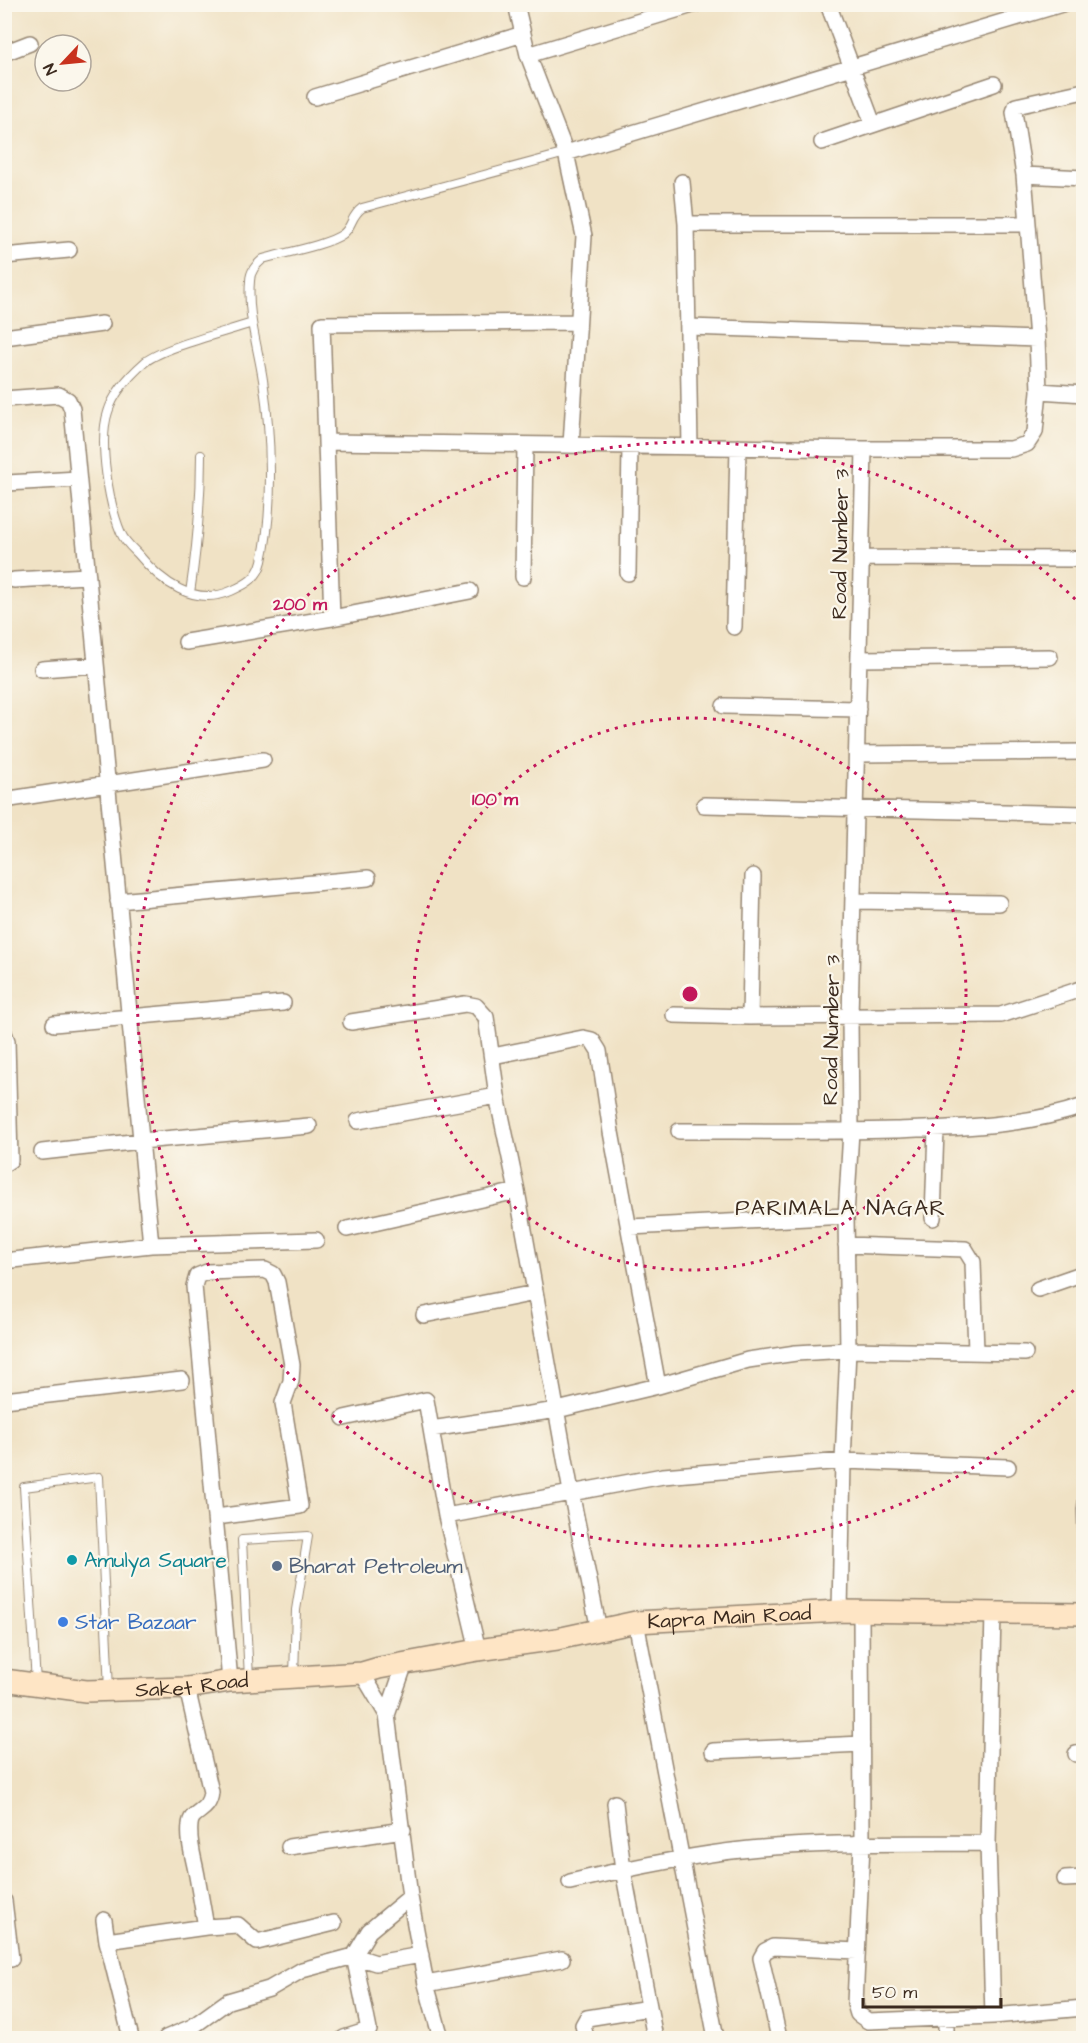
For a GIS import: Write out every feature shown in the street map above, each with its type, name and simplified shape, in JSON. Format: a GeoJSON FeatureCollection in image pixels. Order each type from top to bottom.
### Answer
{"type":"FeatureCollection","features":[{"type":"Feature","properties":{"kind":"street"},"geometry":{"type":"LineString","coordinates":[[516,4],[528,55],[566,153],[584,236],[571,445]]}},
{"type":"Feature","properties":{"kind":"street"},"geometry":{"type":"LineString","coordinates":[[528,55],[696,4]]}},
{"type":"Feature","properties":{"kind":"street"},"geometry":{"type":"LineString","coordinates":[[828,4],[873,124]]}},
{"type":"Feature","properties":{"kind":"street"},"geometry":{"type":"LineString","coordinates":[[566,153],[1062,4]]}},
{"type":"Feature","properties":{"kind":"street"},"geometry":{"type":"LineString","coordinates":[[315,97],[524,34]]}},
{"type":"Feature","properties":{"kind":"street"},"geometry":{"type":"LineString","coordinates":[[4,53],[30,43]]}},
{"type":"Feature","properties":{"kind":"street"},"geometry":{"type":"LineString","coordinates":[[822,142],[994,84]]}},
{"type":"Feature","properties":{"kind":"street"},"geometry":{"type":"LineString","coordinates":[[327,442],[864,449],[1011,449],[1027,444],[1035,432],[1039,391],[1037,339],[1024,175],[1014,112],[1016,106],[1083,91]]}},
{"type":"Feature","properties":{"kind":"street"},"geometry":{"type":"LineString","coordinates":[[1024,175],[1083,178]]}},
{"type":"Feature","properties":{"kind":"street"},"geometry":{"type":"LineString","coordinates":[[682,182],[686,224],[690,447]]}},
{"type":"Feature","properties":{"kind":"street"},"geometry":{"type":"LineString","coordinates":[[686,224],[1028,224]]}},
{"type":"Feature","properties":{"kind":"street"},"geometry":{"type":"LineString","coordinates":[[4,256],[69,250]]}},
{"type":"Feature","properties":{"kind":"street"},"geometry":{"type":"LineString","coordinates":[[332,618],[322,324],[578,322]]}},
{"type":"Feature","properties":{"kind":"street"},"geometry":{"type":"LineString","coordinates":[[4,338],[102,324]]}},
{"type":"Feature","properties":{"kind":"street"},"geometry":{"type":"LineString","coordinates":[[689,327],[1037,339]]}},
{"type":"Feature","properties":{"kind":"street"},"geometry":{"type":"LineString","coordinates":[[1039,391],[1083,394]]}},
{"type":"Feature","properties":{"kind":"street"},"geometry":{"type":"LineString","coordinates":[[4,399],[59,395],[68,400],[72,409],[151,1245]]}},
{"type":"Feature","properties":{"kind":"street"},"geometry":{"type":"LineString","coordinates":[[523,577],[525,444]]}},
{"type":"Feature","properties":{"kind":"street"},"geometry":{"type":"LineString","coordinates":[[628,573],[630,446]]}},
{"type":"Feature","properties":{"kind":"street"},"geometry":{"type":"LineString","coordinates":[[734,627],[738,447]]}},
{"type":"Feature","properties":{"kind":"street","name":"Road Number 3"},"geometry":{"type":"LineString","coordinates":[[840,1611],[848,1350],[846,1216],[851,1131],[850,1017],[864,449]]}},
{"type":"Feature","properties":{"kind":"street"},"geometry":{"type":"LineString","coordinates":[[7,483],[78,479]]}},
{"type":"Feature","properties":{"kind":"street"},"geometry":{"type":"LineString","coordinates":[[861,558],[1083,559]]}},
{"type":"Feature","properties":{"kind":"street"},"geometry":{"type":"LineString","coordinates":[[14,580],[87,576]]}},
{"type":"Feature","properties":{"kind":"street"},"geometry":{"type":"LineString","coordinates":[[186,642],[332,618],[470,591]]}},
{"type":"Feature","properties":{"kind":"street"},"geometry":{"type":"LineString","coordinates":[[859,659],[1050,657]]}},
{"type":"Feature","properties":{"kind":"street"},"geometry":{"type":"LineString","coordinates":[[42,669],[96,665]]}},
{"type":"Feature","properties":{"kind":"street"},"geometry":{"type":"LineString","coordinates":[[724,706],[858,709]]}},
{"type":"Feature","properties":{"kind":"street"},"geometry":{"type":"LineString","coordinates":[[857,754],[1083,752]]}},
{"type":"Feature","properties":{"kind":"street"},"geometry":{"type":"LineString","coordinates":[[4,800],[263,760]]}},
{"type":"Feature","properties":{"kind":"street"},"geometry":{"type":"LineString","coordinates":[[704,806],[1083,814]]}},
{"type":"Feature","properties":{"kind":"street"},"geometry":{"type":"LineString","coordinates":[[750,1017],[753,876]]}},
{"type":"Feature","properties":{"kind":"street"},"geometry":{"type":"LineString","coordinates":[[118,901],[368,878]]}},
{"type":"Feature","properties":{"kind":"street"},"geometry":{"type":"LineString","coordinates":[[854,901],[999,903]]}},
{"type":"Feature","properties":{"kind":"street"},"geometry":{"type":"LineString","coordinates":[[674,1015],[750,1017],[1001,1015],[1083,988]]}},
{"type":"Feature","properties":{"kind":"street"},"geometry":{"type":"LineString","coordinates":[[54,1024],[129,1019],[283,1003]]}},
{"type":"Feature","properties":{"kind":"street"},"geometry":{"type":"LineString","coordinates":[[351,1022],[465,1004],[476,1006],[486,1017],[498,1096],[571,1492],[599,1630]]}},
{"type":"Feature","properties":{"kind":"street"},"geometry":{"type":"LineString","coordinates":[[4,1033],[7,1041],[10,1160],[4,1164]]}},
{"type":"Feature","properties":{"kind":"street"},"geometry":{"type":"LineString","coordinates":[[493,1056],[583,1038],[592,1040],[599,1051],[611,1132],[658,1386]]}},
{"type":"Feature","properties":{"kind":"street"},"geometry":{"type":"LineString","coordinates":[[358,1121],[498,1096]]}},
{"type":"Feature","properties":{"kind":"street"},"geometry":{"type":"LineString","coordinates":[[679,1131],[936,1129],[997,1125],[1057,1115],[1083,1106]]}},
{"type":"Feature","properties":{"kind":"street"},"geometry":{"type":"LineString","coordinates":[[42,1152],[309,1126]]}},
{"type":"Feature","properties":{"kind":"street"},"geometry":{"type":"LineString","coordinates":[[933,1218],[936,1129]]}},
{"type":"Feature","properties":{"kind":"street"},"geometry":{"type":"LineString","coordinates":[[347,1229],[517,1191]]}},
{"type":"Feature","properties":{"kind":"street"},"geometry":{"type":"LineString","coordinates":[[630,1227],[846,1216]]}},
{"type":"Feature","properties":{"kind":"street"},"geometry":{"type":"LineString","coordinates":[[4,1261],[151,1245],[316,1240]]}},
{"type":"Feature","properties":{"kind":"street"},"geometry":{"type":"LineString","coordinates":[[846,1245],[965,1249],[973,1262],[976,1352]]}},
{"type":"Feature","properties":{"kind":"street"},"geometry":{"type":"LineString","coordinates":[[216,1517],[300,1506],[283,1403],[291,1381],[292,1365],[277,1282],[273,1274],[265,1270],[207,1272],[197,1276],[194,1286],[216,1517],[240,1680]]}},
{"type":"Feature","properties":{"kind":"street"},"geometry":{"type":"LineString","coordinates":[[1038,1288],[1083,1273]]}},
{"type":"Feature","properties":{"kind":"street"},"geometry":{"type":"LineString","coordinates":[[424,1315],[536,1293]]}},
{"type":"Feature","properties":{"kind":"street"},"geometry":{"type":"LineString","coordinates":[[431,1429],[557,1410],[658,1386],[748,1360],[796,1353],[848,1350],[1025,1353]]}},
{"type":"Feature","properties":{"kind":"street"},"geometry":{"type":"LineString","coordinates":[[4,1400],[182,1380]]}},
{"type":"Feature","properties":{"kind":"street"},"geometry":{"type":"LineString","coordinates":[[344,1418],[426,1400],[446,1516],[478,1650]]}},
{"type":"Feature","properties":{"kind":"street"},"geometry":{"type":"LineString","coordinates":[[446,1516],[663,1476],[843,1461],[1008,1467]]}},
{"type":"Feature","properties":{"kind":"street","name":"Kapra Main Road"},"geometry":{"type":"LineString","coordinates":[[371,1670],[478,1650],[557,1639],[636,1622],[840,1611],[1083,1614]]}},
{"type":"Feature","properties":{"kind":"street"},"geometry":{"type":"LineString","coordinates":[[861,1611],[862,1844],[855,2004],[858,2014],[868,2021],[993,2016],[1083,2008]]}},
{"type":"Feature","properties":{"kind":"street"},"geometry":{"type":"LineString","coordinates":[[993,1612],[988,1843],[993,2016]]}},
{"type":"Feature","properties":{"kind":"street"},"geometry":{"type":"LineString","coordinates":[[636,1622],[716,2038]]}},
{"type":"Feature","properties":{"kind":"street"},"geometry":{"type":"LineString","coordinates":[[387,1715],[405,1663]]}},
{"type":"Feature","properties":{"kind":"street"},"geometry":{"type":"LineString","coordinates":[[371,1670],[387,1715],[411,1897],[426,1984],[441,2038]]}},
{"type":"Feature","properties":{"kind":"street","name":"Saket Road"},"geometry":{"type":"LineString","coordinates":[[4,1680],[86,1691],[187,1688],[240,1680],[371,1670]]}},
{"type":"Feature","properties":{"kind":"street"},"geometry":{"type":"LineString","coordinates":[[187,1688],[211,1792],[210,1802],[206,1808],[189,1822],[190,1845],[206,1927]]}},
{"type":"Feature","properties":{"kind":"street"},"geometry":{"type":"LineString","coordinates":[[713,1751],[862,1744]]}},
{"type":"Feature","properties":{"kind":"street"},"geometry":{"type":"LineString","coordinates":[[615,1803],[623,1870],[655,2038]]}},
{"type":"Feature","properties":{"kind":"street"},"geometry":{"type":"LineString","coordinates":[[289,1847],[403,1830]]}},
{"type":"Feature","properties":{"kind":"street"},"geometry":{"type":"LineString","coordinates":[[570,1882],[681,1857],[752,1849],[862,1844],[988,1843]]}},
{"type":"Feature","properties":{"kind":"street"},"geometry":{"type":"LineString","coordinates":[[1065,1879],[1083,1878]]}},
{"type":"Feature","properties":{"kind":"street"},"geometry":{"type":"LineString","coordinates":[[344,2038],[369,2030],[354,1956],[369,1930],[411,1897]]}},
{"type":"Feature","properties":{"kind":"street"},"geometry":{"type":"LineString","coordinates":[[4,1900],[11,1959]]}},
{"type":"Feature","properties":{"kind":"street"},"geometry":{"type":"LineString","coordinates":[[104,1920],[131,2038]]}},
{"type":"Feature","properties":{"kind":"street"},"geometry":{"type":"LineString","coordinates":[[107,1941],[206,1927],[238,1925],[257,1942],[334,1923]]}},
{"type":"Feature","properties":{"kind":"street"},"geometry":{"type":"LineString","coordinates":[[779,2038],[761,1958],[765,1951],[773,1947],[857,1952]]}},
{"type":"Feature","properties":{"kind":"street"},"geometry":{"type":"LineString","coordinates":[[166,2038],[193,2033],[228,2001],[269,1989],[302,1970],[354,1956],[375,1963],[421,1955]]}},
{"type":"Feature","properties":{"kind":"street"},"geometry":{"type":"LineString","coordinates":[[426,1984],[562,1959]]}},
{"type":"Feature","properties":{"kind":"street"},"geometry":{"type":"LineString","coordinates":[[586,2038],[583,2025],[587,2018],[649,2008]]}},
{"type":"Feature","properties":{"kind":"street"},"geometry":{"type":"LineString","coordinates":[[946,2018],[946,2038]]}},
{"type":"Feature","properties":{"kind":"lane"},"geometry":{"type":"LineString","coordinates":[[252,323],[148,360],[123,382],[107,413],[105,461],[111,503],[122,535],[143,561],[172,587],[201,597],[225,593],[248,584],[259,572],[266,541],[270,448],[263,380],[252,323],[250,280],[254,266],[263,259],[333,239],[345,233],[354,214],[362,208],[566,153]]}},
{"type":"Feature","properties":{"kind":"lane"},"geometry":{"type":"LineString","coordinates":[[190,593],[200,519],[201,455]]}},
{"type":"Feature","properties":{"kind":"lane"},"geometry":{"type":"LineString","coordinates":[[36,1685],[24,1487],[99,1477],[109,1690]]}},
{"type":"Feature","properties":{"kind":"lane"},"geometry":{"type":"LineString","coordinates":[[1083,1488],[1081,1510],[1083,1575]]}},
{"type":"Feature","properties":{"kind":"lane"},"geometry":{"type":"LineString","coordinates":[[240,1680],[242,1540],[308,1536],[296,1610],[294,1677]]}},
{"type":"Feature","properties":{"kind":"lane"},"geometry":{"type":"LineString","coordinates":[[1083,1603],[1083,1614]]}},
{"type":"Feature","properties":{"kind":"place","name":"Amulya Square"},"geometry":{"type":"Point","coordinates":[72,1560]}},
{"type":"Feature","properties":{"kind":"place","name":"Bharat Petroleum"},"geometry":{"type":"Point","coordinates":[277,1566]}},
{"type":"Feature","properties":{"kind":"place","name":"Star Bazaar"},"geometry":{"type":"Point","coordinates":[63,1622]}},
{"type":"Feature","properties":{"kind":"district","name":"PARIMALA NAGAR"},"geometry":{"type":"Point","coordinates":[841,1207]}}]}
